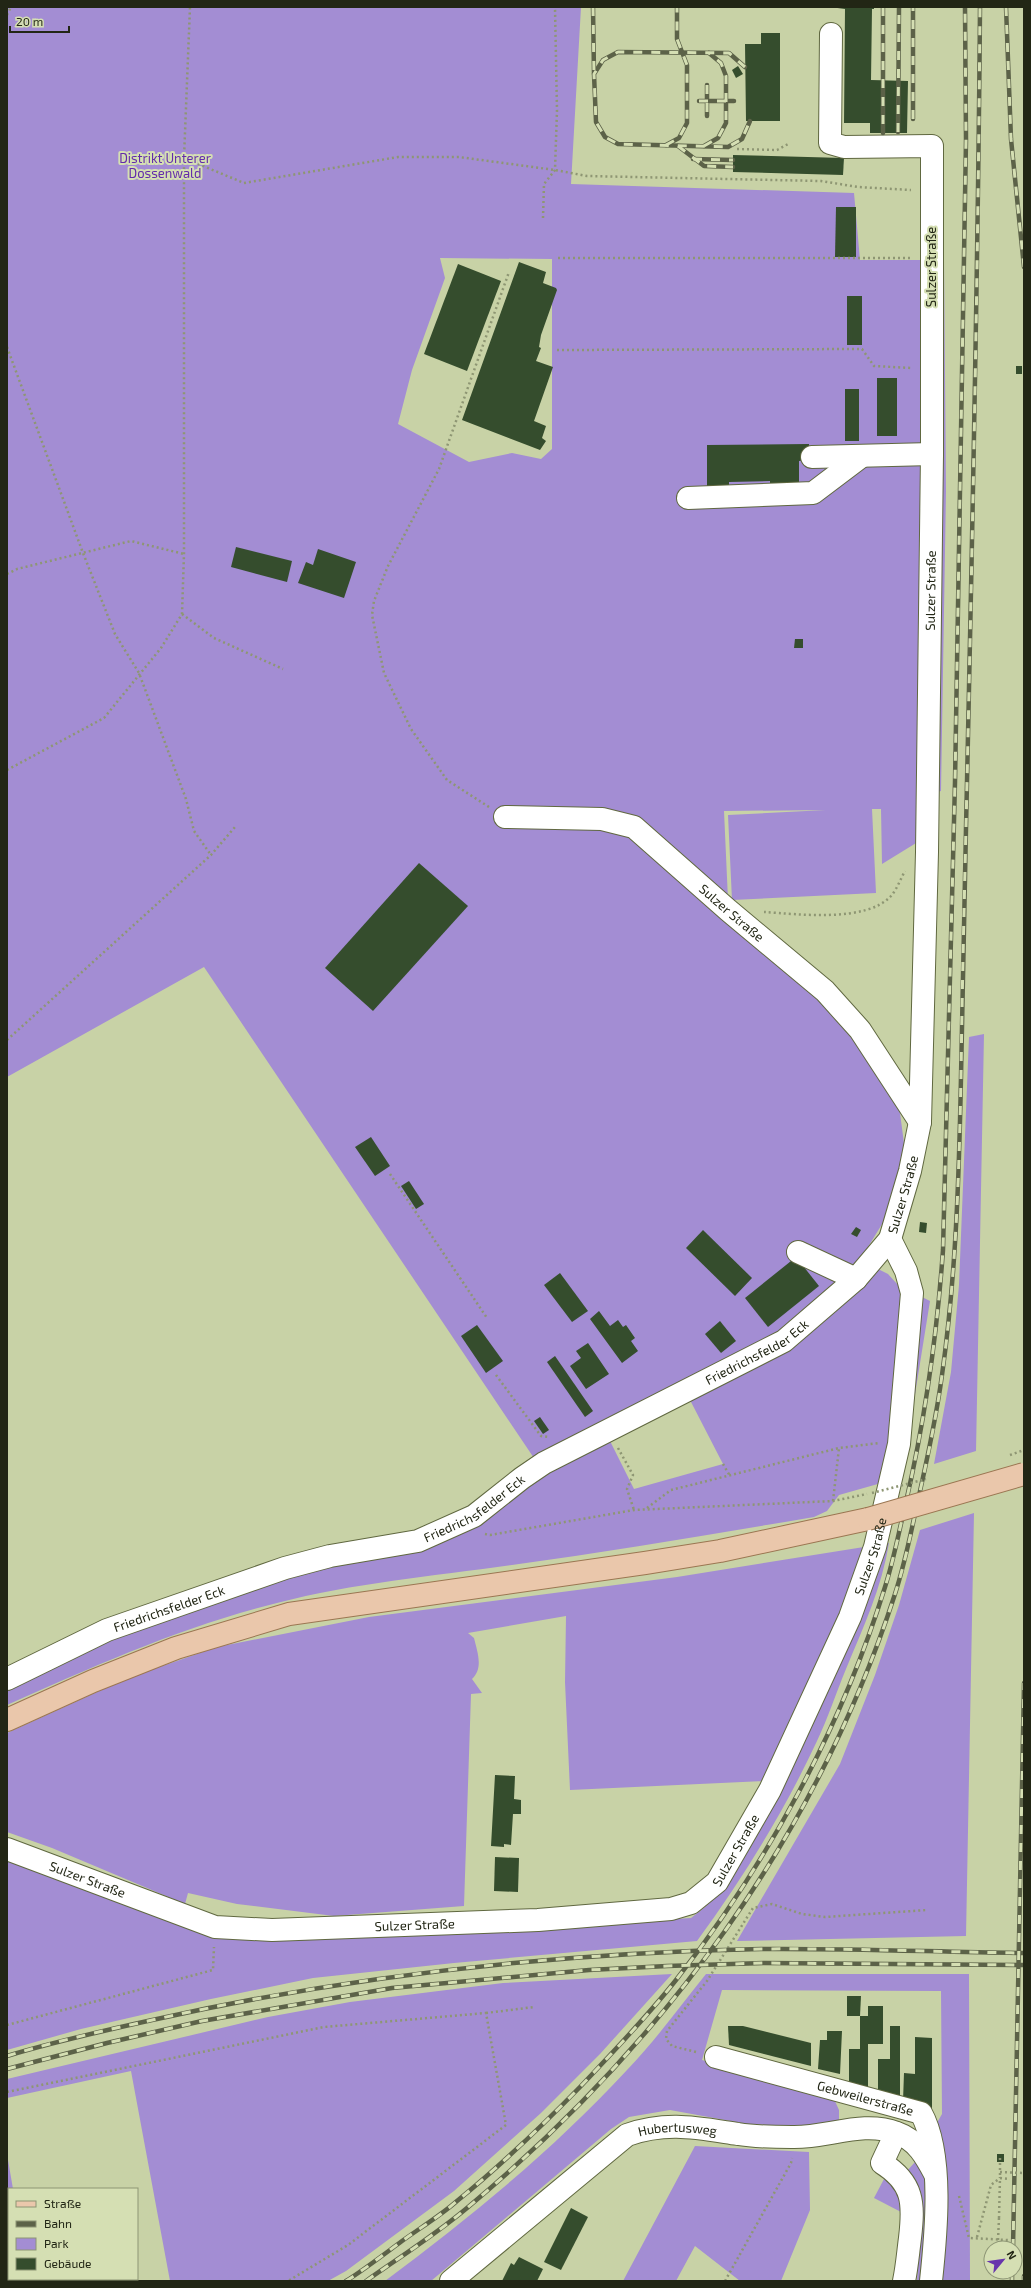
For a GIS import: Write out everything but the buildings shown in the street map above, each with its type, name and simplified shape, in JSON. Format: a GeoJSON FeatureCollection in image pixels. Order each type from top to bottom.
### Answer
{"type":"FeatureCollection","features":[{"type":"Feature","properties":{"kind":"main road"},"geometry":{"type":"LineString","coordinates":[[7,1720],[92,1681],[176,1648],[289,1614],[720,1551],[868,1519],[1024,1474]]}},
{"type":"Feature","properties":{"kind":"street","name":"Sulzer Straße"},"geometry":{"type":"LineString","coordinates":[[7,1849],[215,1926],[272,1930],[538,1920],[671,1910],[691,1903],[717,1882],[770,1790],[850,1617],[875,1547],[899,1444],[912,1293],[906,1271],[890,1239],[910,1171],[920,1122],[927,852],[932,454],[932,146],[844,147],[830,143],[832,34]]}},
{"type":"Feature","properties":{"kind":"street"},"geometry":{"type":"LineString","coordinates":[[812,457],[932,454]]}},
{"type":"Feature","properties":{"kind":"street"},"geometry":{"type":"LineString","coordinates":[[688,498],[813,493],[862,456]]}},
{"type":"Feature","properties":{"kind":"street","name":"Sulzer Straße"},"geometry":{"type":"LineString","coordinates":[[505,817],[602,819],[634,827],[728,910],[826,991],[860,1030],[920,1122]]}},
{"type":"Feature","properties":{"kind":"street","name":"Friedrichsfelder Eck"},"geometry":{"type":"LineString","coordinates":[[7,1679],[107,1630],[192,1599],[300,1564],[330,1556],[418,1541],[462,1523],[474,1516],[522,1478],[544,1463],[784,1341],[856,1279],[890,1239]]}},
{"type":"Feature","properties":{"kind":"street"},"geometry":{"type":"LineString","coordinates":[[798,1252],[856,1279]]}},
{"type":"Feature","properties":{"kind":"street","name":"Gebweilerstraße"},"geometry":{"type":"LineString","coordinates":[[716,2057],[921,2113],[927,2124],[936,2174],[936,2233],[931,2281]]}},
{"type":"Feature","properties":{"kind":"street"},"geometry":{"type":"LineString","coordinates":[[852,2129],[856,2096]]}},
{"type":"Feature","properties":{"kind":"street","name":"Hubertusweg"},"geometry":{"type":"LineString","coordinates":[[460,2278],[627,2136],[642,2130],[673,2125],[739,2134],[794,2137],[852,2129],[872,2128],[896,2133],[909,2138],[924,2153],[936,2174]]}},
{"type":"Feature","properties":{"kind":"street"},"geometry":{"type":"LineString","coordinates":[[896,2133],[882,2163],[894,2170],[904,2181],[911,2199],[912,2215],[904,2281]]}},
{"type":"Feature","properties":{"kind":"path"},"geometry":{"type":"LineString","coordinates":[[7,14],[11,7]]}},
{"type":"Feature","properties":{"kind":"path"},"geometry":{"type":"LineString","coordinates":[[7,770],[104,718],[139,673],[161,648],[182,614],[184,554],[184,158],[190,7]]}},
{"type":"Feature","properties":{"kind":"path"},"geometry":{"type":"LineString","coordinates":[[543,218],[544,184],[555,170],[557,110],[555,7]]}},
{"type":"Feature","properties":{"kind":"path"},"geometry":{"type":"LineString","coordinates":[[737,150],[777,150],[790,142]]}},
{"type":"Feature","properties":{"kind":"path"},"geometry":{"type":"LineString","coordinates":[[184,158],[244,183],[398,157],[458,156],[587,176],[821,181],[858,187],[931,192]]}},
{"type":"Feature","properties":{"kind":"path"},"geometry":{"type":"LineString","coordinates":[[558,258],[931,258]]}},
{"type":"Feature","properties":{"kind":"path"},"geometry":{"type":"LineString","coordinates":[[505,817],[447,780],[411,730],[384,673],[372,615],[374,601],[388,566],[439,469],[509,272]]}},
{"type":"Feature","properties":{"kind":"path"},"geometry":{"type":"LineString","coordinates":[[7,347],[83,553],[116,634],[139,673],[186,799],[194,831],[211,855]]}},
{"type":"Feature","properties":{"kind":"path"},"geometry":{"type":"LineString","coordinates":[[557,350],[862,349],[874,366],[932,369]]}},
{"type":"Feature","properties":{"kind":"path"},"geometry":{"type":"LineString","coordinates":[[7,574],[17,569],[131,541],[184,554]]}},
{"type":"Feature","properties":{"kind":"path"},"geometry":{"type":"LineString","coordinates":[[182,614],[214,638],[283,668]]}},
{"type":"Feature","properties":{"kind":"path"},"geometry":{"type":"LineString","coordinates":[[7,1040],[211,855],[235,827]]}},
{"type":"Feature","properties":{"kind":"path"},"geometry":{"type":"LineString","coordinates":[[759,912],[814,915],[853,912],[873,907],[891,896],[911,859],[927,852]]}},
{"type":"Feature","properties":{"kind":"path"},"geometry":{"type":"LineString","coordinates":[[390,1174],[487,1318]]}},
{"type":"Feature","properties":{"kind":"path"},"geometry":{"type":"LineString","coordinates":[[496,1375],[541,1436],[550,1437]]}},
{"type":"Feature","properties":{"kind":"path"},"geometry":{"type":"LineString","coordinates":[[608,1430],[633,1475],[627,1489],[634,1510]]}},
{"type":"Feature","properties":{"kind":"path"},"geometry":{"type":"LineString","coordinates":[[647,1509],[671,1490],[839,1448],[871,1443]]}},
{"type":"Feature","properties":{"kind":"path"},"geometry":{"type":"LineString","coordinates":[[833,1501],[839,1448]]}},
{"type":"Feature","properties":{"kind":"path"},"geometry":{"type":"LineString","coordinates":[[723,1464],[730,1476]]}},
{"type":"Feature","properties":{"kind":"path"},"geometry":{"type":"LineString","coordinates":[[462,1523],[478,1533],[490,1535],[634,1510],[833,1501],[872,1493]]}},
{"type":"Feature","properties":{"kind":"path"},"geometry":{"type":"LineString","coordinates":[[685,2050],[672,2046],[666,2039],[667,2031],[707,1981],[753,1908],[772,1904],[802,1914],[825,1918],[928,1910]]}},
{"type":"Feature","properties":{"kind":"path"},"geometry":{"type":"LineString","coordinates":[[7,2025],[213,1970],[215,1926]]}},
{"type":"Feature","properties":{"kind":"path"},"geometry":{"type":"LineString","coordinates":[[7,2092],[324,2027],[486,2013],[534,2007]]}},
{"type":"Feature","properties":{"kind":"path"},"geometry":{"type":"LineString","coordinates":[[288,2281],[348,2245],[506,2125],[486,2013]]}},
{"type":"Feature","properties":{"kind":"path"},"geometry":{"type":"LineString","coordinates":[[725,2281],[791,2163],[794,2137]]}},
{"type":"Feature","properties":{"kind":"path"},"geometry":{"type":"LineString","coordinates":[[957,2188],[966,2233],[969,2238],[977,2237],[998,2240],[1000,2158]]}},
{"type":"Feature","properties":{"kind":"path"},"geometry":{"type":"LineString","coordinates":[[1000,2162],[1000,2178]]}},
{"type":"Feature","properties":{"kind":"path"},"geometry":{"type":"LineString","coordinates":[[1000,2172],[1024,2173]]}},
{"type":"Feature","properties":{"kind":"path"},"geometry":{"type":"LineString","coordinates":[[977,2237],[991,2185],[1000,2178],[1010,2179]]}},
{"type":"Feature","properties":{"kind":"green space","name":"Distrikt Unterer Dossenwald"},"geometry":{"type":"Polygon","coordinates":[[[7,7],[581,7],[571,184],[854,193],[860,260],[944,260],[946,491],[941,791],[919,796],[921,840],[882,864],[881,809],[872,809],[876,893],[732,900],[728,815],[826,810],[724,811],[728,900],[841,1016],[881,1073],[900,1113],[905,1151],[895,1203],[860,1260],[888,1274],[898,1285],[930,1301],[908,1438],[899,1478],[839,1495],[827,1511],[814,1517],[588,1554],[365,1585],[277,1603],[242,1612],[174,1635],[106,1662],[7,1705],[7,1687],[108,1637],[430,1527],[470,1505],[544,1473],[204,967],[7,1077],[7,7]],[[440,258],[445,278],[412,370],[398,424],[469,462],[512,453],[541,459],[552,449],[552,259],[440,258]],[[690,1400],[609,1439],[634,1489],[723,1464],[690,1400]]]}},
{"type":"Feature","properties":{"kind":"green space"},"geometry":{"type":"Polygon","coordinates":[[[984,1034],[976,1451],[934,1464],[951,1372],[959,1285],[969,1037],[984,1034]]]}},
{"type":"Feature","properties":{"kind":"green space"},"geometry":{"type":"Polygon","coordinates":[[[974,1513],[966,1936],[737,1941],[840,1764],[875,1675],[899,1605],[920,1530],[974,1513]]]}},
{"type":"Feature","properties":{"kind":"green space"},"geometry":{"type":"Polygon","coordinates":[[[889,1543],[877,1591],[817,1741],[791,1793],[762,1844],[731,1893],[697,1941],[454,1963],[313,1978],[211,1999],[81,2029],[7,2050],[7,1856],[208,1930],[543,1927],[691,1918],[705,1907],[722,1886],[802,1738],[798,1703],[787,1740],[765,1781],[570,1790],[565,1682],[566,1616],[468,1633],[474,1638],[479,1659],[478,1670],[472,1679],[482,1693],[471,1694],[464,1906],[334,1916],[237,1904],[188,1893],[185,1904],[52,1848],[7,1832],[7,1733],[128,1678],[217,1647],[369,1617],[677,1577],[889,1543]]]}},
{"type":"Feature","properties":{"kind":"green space"},"geometry":{"type":"Polygon","coordinates":[[[672,1974],[600,2054],[541,2113],[454,2191],[346,2271],[328,2281],[170,2281],[131,2071],[7,2098],[7,2079],[268,2017],[350,2002],[503,1983],[672,1974]]]}},
{"type":"Feature","properties":{"kind":"green space"},"geometry":{"type":"Polygon","coordinates":[[[706,1974],[969,1974],[970,2281],[917,2281],[920,2231],[907,2171],[915,2162],[942,2114],[941,1991],[722,1990],[702,2060],[834,2099],[839,2110],[839,2123],[791,2126],[747,2124],[670,2110],[629,2117],[611,2129],[431,2281],[385,2281],[480,2207],[541,2155],[638,2059],[706,1974]]]}},
{"type":"Feature","properties":{"kind":"green space"},"geometry":{"type":"Polygon","coordinates":[[[695,2146],[809,2152],[810,2210],[781,2281],[740,2281],[695,2246],[676,2281],[623,2281],[695,2146]]]}},
{"type":"Feature","properties":{"kind":"green space"},"geometry":{"type":"Polygon","coordinates":[[[7,2154],[13,2188],[8,2188],[8,2280],[30,2281],[7,2281],[7,2154]]]}},
{"type":"Feature","properties":{"kind":"green space"},"geometry":{"type":"Polygon","coordinates":[[[887,2178],[898,2186],[903,2213],[874,2198],[884,2179],[887,2178]]]}},
{"type":"Feature","properties":{"kind":"railway"},"geometry":{"type":"LineString","coordinates":[[593,7],[594,74]]}},
{"type":"Feature","properties":{"kind":"railway"},"geometry":{"type":"LineString","coordinates":[[666,145],[679,138],[687,123],[687,65],[677,39],[677,7]]}},
{"type":"Feature","properties":{"kind":"railway"},"geometry":{"type":"LineString","coordinates":[[883,7],[883,133]]}},
{"type":"Feature","properties":{"kind":"railway"},"geometry":{"type":"LineString","coordinates":[[898,132],[899,7]]}},
{"type":"Feature","properties":{"kind":"railway"},"geometry":{"type":"LineString","coordinates":[[913,7],[913,119]]}},
{"type":"Feature","properties":{"kind":"railway"},"geometry":{"type":"LineString","coordinates":[[346,2281],[444,2212],[505,2160],[580,2087],[617,2048],[676,1980],[741,1890],[771,1842],[824,1743],[847,1692],[867,1640],[891,1566],[919,1440],[934,1345],[943,1250],[955,782],[966,140],[965,7]]}},
{"type":"Feature","properties":{"kind":"railway"},"geometry":{"type":"LineString","coordinates":[[366,2281],[455,2218],[538,2145],[605,2077],[668,2006],[725,1931],[777,1852],[822,1770],[862,1684],[895,1594],[901,1573],[927,1459],[940,1392],[951,1301],[958,1189],[973,521],[980,7]]}},
{"type":"Feature","properties":{"kind":"railway"},"geometry":{"type":"LineString","coordinates":[[1006,7],[1011,139],[1024,267]]}},
{"type":"Feature","properties":{"kind":"railway"},"geometry":{"type":"LineString","coordinates":[[745,67],[729,53],[618,52],[603,60],[594,74],[596,122],[605,137],[618,144],[728,147],[742,139],[750,121]]}},
{"type":"Feature","properties":{"kind":"railway"},"geometry":{"type":"LineString","coordinates":[[704,146],[718,138],[726,123],[726,76],[721,63],[709,53]]}},
{"type":"Feature","properties":{"kind":"railway"},"geometry":{"type":"LineString","coordinates":[[707,85],[707,116]]}},
{"type":"Feature","properties":{"kind":"railway"},"geometry":{"type":"LineString","coordinates":[[699,101],[734,101]]}},
{"type":"Feature","properties":{"kind":"railway"},"geometry":{"type":"LineString","coordinates":[[678,146],[704,166],[733,167]]}},
{"type":"Feature","properties":{"kind":"railway"},"geometry":{"type":"LineString","coordinates":[[693,159],[733,160]]}},
{"type":"Feature","properties":{"kind":"railway"},"geometry":{"type":"LineString","coordinates":[[1013,2240],[1024,1683]]}},
{"type":"Feature","properties":{"kind":"railway"},"geometry":{"type":"LineString","coordinates":[[7,2056],[44,2045],[157,2019],[306,1990],[457,1969],[533,1961],[609,1955],[761,1949],[1024,1953]]}},
{"type":"Feature","properties":{"kind":"railway"},"geometry":{"type":"LineString","coordinates":[[7,2069],[107,2043],[202,2021],[392,1988],[589,1970],[667,1966],[764,1963],[1024,1965]]}},
{"type":"Feature","properties":{"kind":"railway"},"geometry":{"type":"LineString","coordinates":[[1024,2276],[1024,2281]]}}]}
